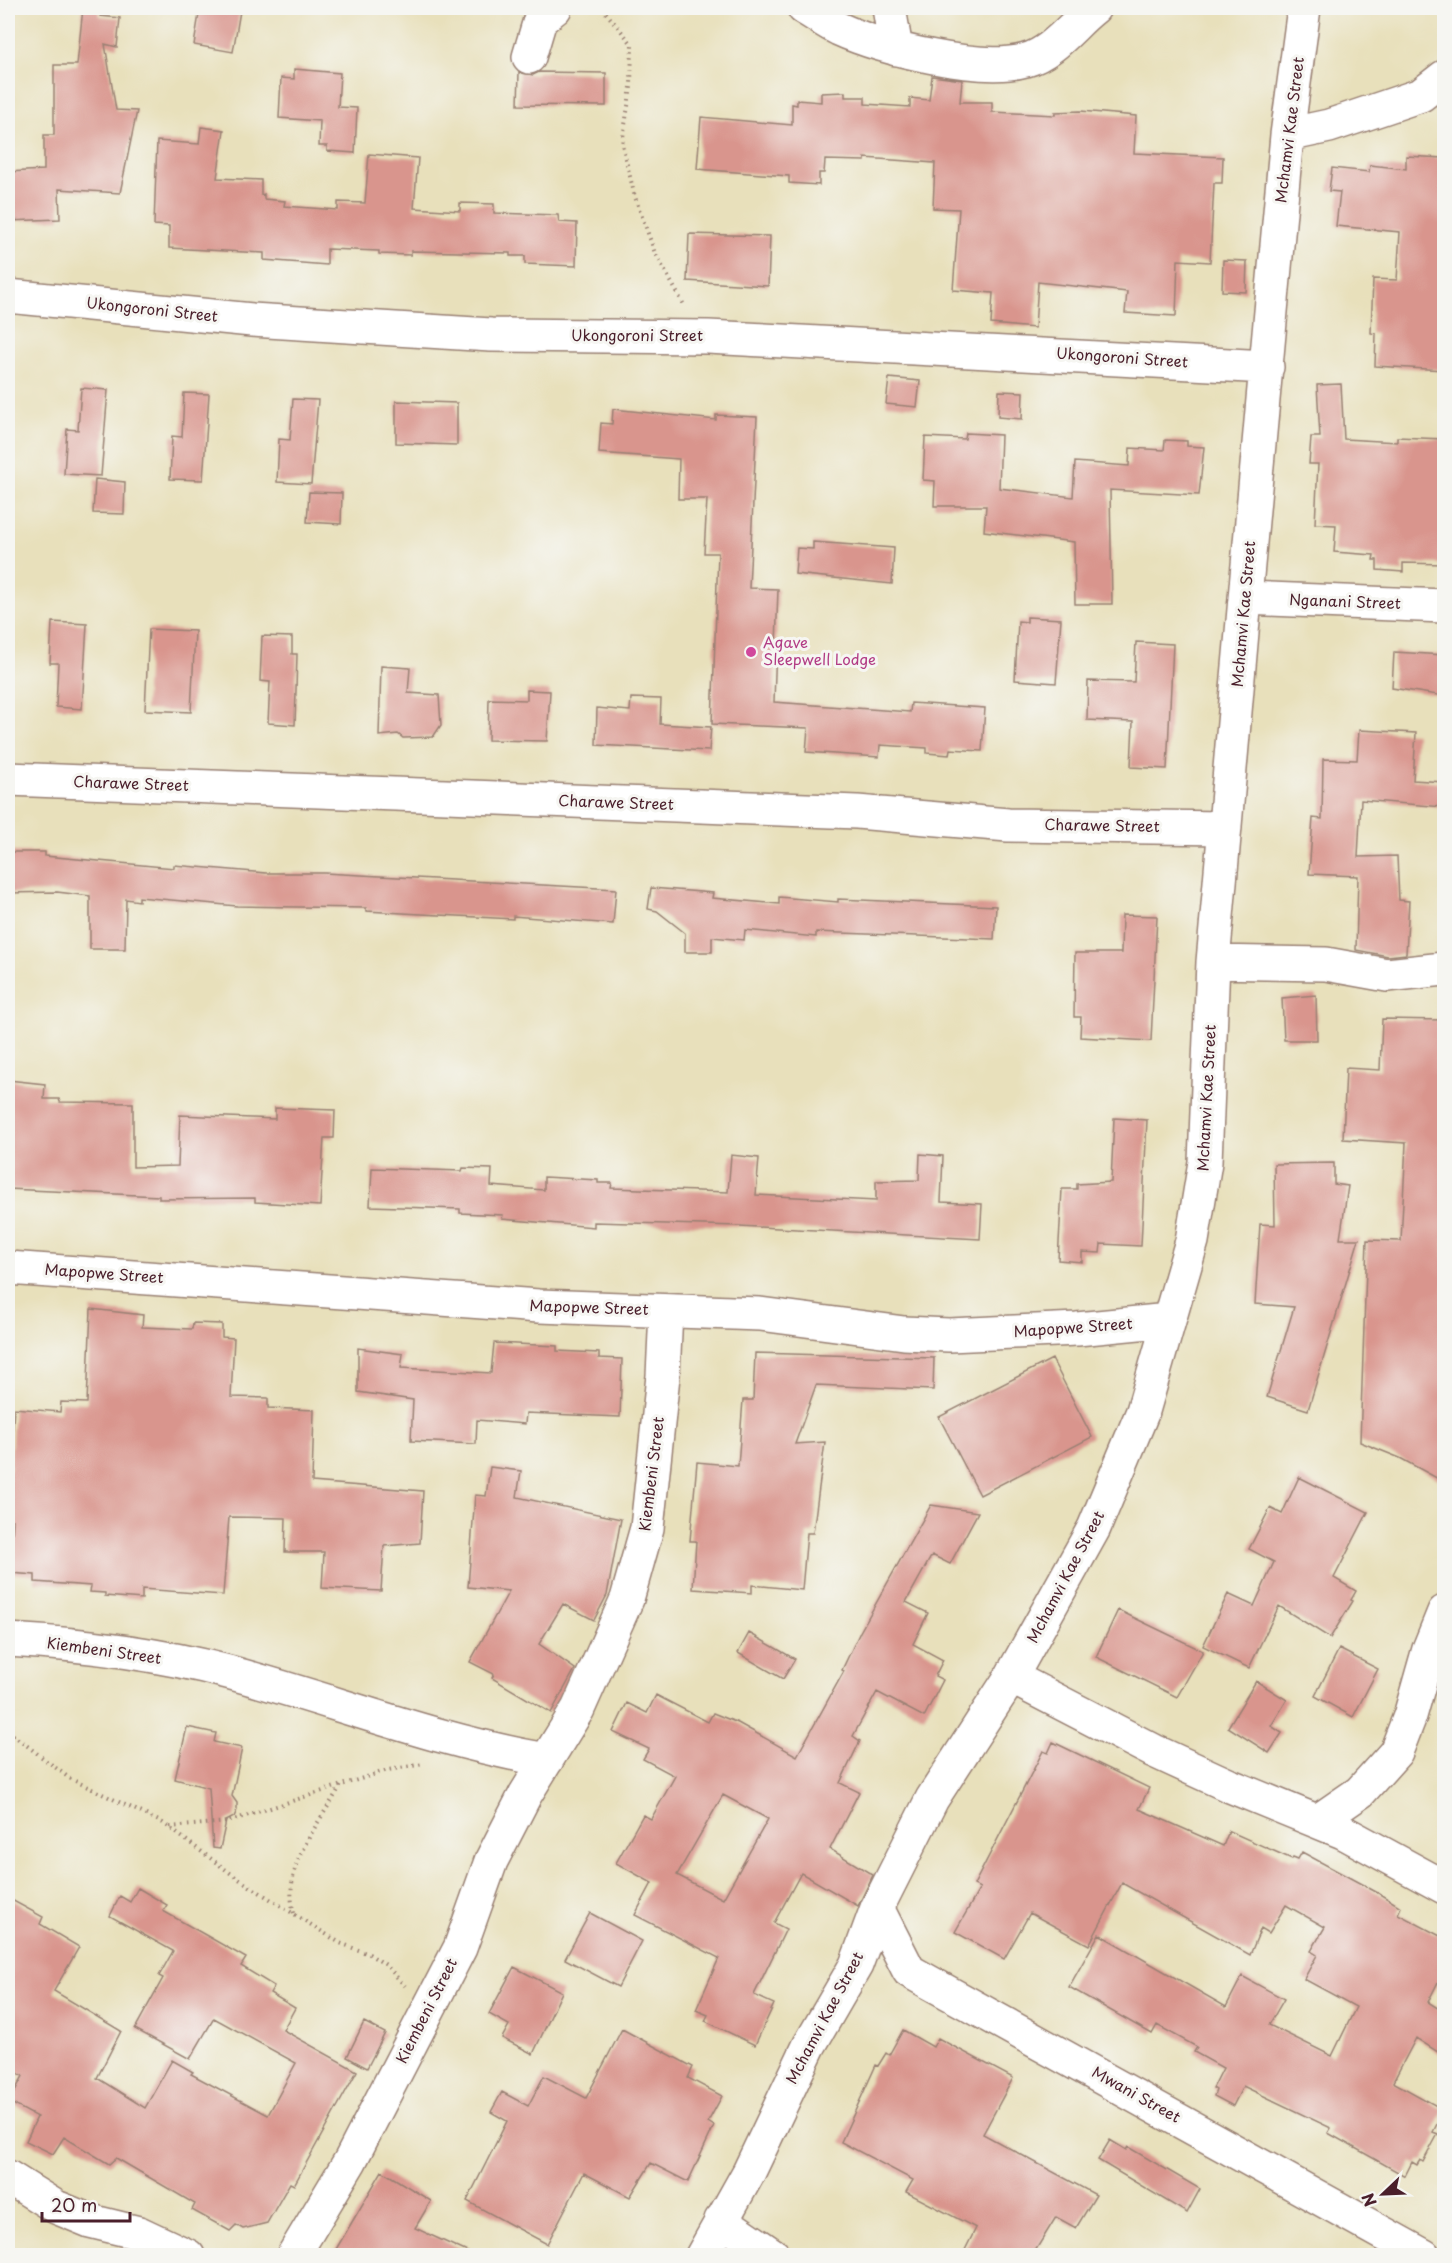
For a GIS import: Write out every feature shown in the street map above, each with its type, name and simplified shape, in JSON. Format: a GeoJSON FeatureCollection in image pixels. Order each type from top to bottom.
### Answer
{"type":"FeatureCollection","features":[{"type":"Feature","properties":{"kind":"street"},"geometry":{"type":"LineString","coordinates":[[529,57],[540,20],[555,8]]}},
{"type":"Feature","properties":{"kind":"street"},"geometry":{"type":"LineString","coordinates":[[804,8],[838,28],[896,49],[953,60],[1002,63],[1027,60],[1052,46],[1094,8]]}},
{"type":"Feature","properties":{"kind":"street"},"geometry":{"type":"LineString","coordinates":[[889,8],[896,49]]}},
{"type":"Feature","properties":{"kind":"street","name":"Mchamvi Kae Street"},"geometry":{"type":"LineString","coordinates":[[702,2256],[749,2172],[809,2046],[856,1965],[876,1908],[932,1799],[1011,1677],[1094,1528],[1143,1412],[1192,1241],[1205,1162],[1213,962],[1287,135],[1304,8]]}},
{"type":"Feature","properties":{"kind":"street"},"geometry":{"type":"LineString","coordinates":[[1287,135],[1329,126],[1421,95],[1444,77]]}},
{"type":"Feature","properties":{"kind":"street","name":"Ukongoroni Street"},"geometry":{"type":"LineString","coordinates":[[8,296],[252,320],[490,335],[708,337],[1267,367]]}},
{"type":"Feature","properties":{"kind":"street","name":"Nganani Street"},"geometry":{"type":"LineString","coordinates":[[1245,598],[1444,606]]}},
{"type":"Feature","properties":{"kind":"street","name":"Charawe Street"},"geometry":{"type":"LineString","coordinates":[[8,779],[856,812],[1008,825],[1225,828]]}},
{"type":"Feature","properties":{"kind":"street"},"geometry":{"type":"LineString","coordinates":[[1213,962],[1326,964],[1387,975],[1444,969]]}},
{"type":"Feature","properties":{"kind":"street","name":"Mapopwe Street"},"geometry":{"type":"LineString","coordinates":[[8,1268],[539,1306],[760,1314],[904,1333],[949,1335],[1077,1329],[1169,1320]]}},
{"type":"Feature","properties":{"kind":"street","name":"Kiembeni Street"},"geometry":{"type":"LineString","coordinates":[[293,2256],[350,2161],[460,1948],[491,1861],[578,1709],[627,1599],[647,1528],[663,1376],[666,1311]]}},
{"type":"Feature","properties":{"kind":"street"},"geometry":{"type":"LineString","coordinates":[[1317,1821],[1360,1792],[1396,1752],[1410,1716],[1429,1649],[1444,1612]]}},
{"type":"Feature","properties":{"kind":"street","name":"Kiembeni Street"},"geometry":{"type":"LineString","coordinates":[[8,1640],[142,1654],[227,1672],[397,1724],[497,1751],[547,1760]]}},
{"type":"Feature","properties":{"kind":"street"},"geometry":{"type":"LineString","coordinates":[[1011,1677],[1165,1756],[1344,1832],[1444,1887]]}},
{"type":"Feature","properties":{"kind":"street","name":"Mwani Street"},"geometry":{"type":"LineString","coordinates":[[876,1908],[909,1971],[1424,2256]]}},
{"type":"Feature","properties":{"kind":"street"},"geometry":{"type":"LineString","coordinates":[[8,2178],[56,2207],[90,2221],[139,2233],[188,2256]]}},
{"type":"Feature","properties":{"kind":"street"},"geometry":{"type":"LineString","coordinates":[[721,2220],[774,2256]]}},
{"type":"Feature","properties":{"kind":"path"},"geometry":{"type":"LineString","coordinates":[[602,8],[632,44],[631,87],[622,144],[635,197],[655,254],[680,299],[708,337]]}},
{"type":"Feature","properties":{"kind":"path"},"geometry":{"type":"LineString","coordinates":[[8,1731],[69,1778],[169,1827],[237,1878],[340,1942],[369,1954],[386,1965],[400,1978],[413,1999],[421,2022]]}},
{"type":"Feature","properties":{"kind":"path"},"geometry":{"type":"LineString","coordinates":[[169,1827],[227,1822],[388,1770],[431,1763]]}},
{"type":"Feature","properties":{"kind":"path"},"geometry":{"type":"LineString","coordinates":[[294,1914],[290,1899],[290,1883],[304,1846],[341,1785]]}},
{"type":"Feature","properties":{"kind":"building"},"geometry":{"type":"Polygon","coordinates":[[[83,8],[99,8],[100,16],[120,18],[117,47],[105,44],[116,110],[137,111],[120,193],[59,189],[60,219],[8,221],[8,172],[44,170],[44,135],[54,135],[54,65],[77,65],[83,8]]]}},
{"type":"Feature","properties":{"kind":"building"},"geometry":{"type":"Polygon","coordinates":[[[200,8],[240,11],[233,52],[194,45],[200,8]]]}},
{"type":"Feature","properties":{"kind":"building"},"geometry":{"type":"Polygon","coordinates":[[[294,69],[340,73],[338,107],[357,108],[355,153],[327,151],[327,146],[319,146],[320,121],[279,118],[281,78],[294,79],[294,69]]]}},
{"type":"Feature","properties":{"kind":"building"},"geometry":{"type":"Polygon","coordinates":[[[519,72],[533,75],[539,72],[606,73],[606,106],[518,105],[519,72]]]}},
{"type":"Feature","properties":{"kind":"building"},"geometry":{"type":"Polygon","coordinates":[[[932,76],[962,80],[960,102],[992,102],[992,112],[1055,115],[1055,112],[1081,111],[1136,116],[1134,153],[1223,157],[1222,183],[1214,183],[1210,262],[1178,260],[1176,316],[1125,313],[1127,292],[1038,282],[1035,328],[991,324],[993,293],[953,290],[959,209],[933,208],[935,163],[865,158],[865,161],[825,160],[824,173],[819,173],[819,185],[789,183],[789,176],[697,169],[701,117],[792,125],[792,104],[797,105],[797,100],[821,102],[821,93],[845,92],[845,97],[865,97],[865,104],[910,107],[910,98],[929,100],[932,76]]]}},
{"type":"Feature","properties":{"kind":"building"},"geometry":{"type":"Polygon","coordinates":[[[201,127],[224,130],[217,178],[261,180],[261,195],[264,194],[264,199],[285,201],[284,206],[338,210],[338,202],[365,203],[369,154],[418,158],[414,208],[460,211],[460,203],[494,204],[494,213],[558,215],[559,222],[577,223],[576,266],[525,264],[525,256],[510,256],[510,253],[411,251],[411,255],[327,249],[327,265],[264,260],[264,253],[169,248],[169,226],[154,225],[157,141],[199,144],[201,127]]]}},
{"type":"Feature","properties":{"kind":"building"},"geometry":{"type":"Polygon","coordinates":[[[1406,156],[1444,158],[1444,370],[1375,366],[1376,334],[1371,333],[1373,279],[1397,280],[1400,232],[1336,226],[1340,192],[1329,191],[1332,168],[1369,172],[1370,165],[1406,169],[1406,156]]]}},
{"type":"Feature","properties":{"kind":"building"},"geometry":{"type":"Polygon","coordinates":[[[689,234],[770,236],[768,286],[687,281],[689,234]]]}},
{"type":"Feature","properties":{"kind":"building"},"geometry":{"type":"Polygon","coordinates":[[[1223,260],[1247,261],[1246,292],[1222,291],[1223,260]]]}},
{"type":"Feature","properties":{"kind":"building"},"geometry":{"type":"Polygon","coordinates":[[[889,378],[920,381],[917,407],[886,404],[889,378]]]}},
{"type":"Feature","properties":{"kind":"building"},"geometry":{"type":"Polygon","coordinates":[[[1341,384],[1344,439],[1397,442],[1397,437],[1444,439],[1444,564],[1403,563],[1403,572],[1377,570],[1377,560],[1373,560],[1374,555],[1334,552],[1336,525],[1315,524],[1318,464],[1309,464],[1311,437],[1320,437],[1317,385],[1341,384]]]}},
{"type":"Feature","properties":{"kind":"building"},"geometry":{"type":"Polygon","coordinates":[[[81,388],[108,390],[101,476],[64,474],[67,429],[78,430],[81,388]]]}},
{"type":"Feature","properties":{"kind":"building"},"geometry":{"type":"Polygon","coordinates":[[[999,391],[1023,392],[1022,419],[998,417],[999,391]]]}},
{"type":"Feature","properties":{"kind":"building"},"geometry":{"type":"Polygon","coordinates":[[[184,393],[209,394],[203,480],[170,479],[172,436],[182,437],[184,393]]]}},
{"type":"Feature","properties":{"kind":"building"},"geometry":{"type":"Polygon","coordinates":[[[293,399],[318,400],[311,484],[277,482],[279,439],[290,440],[293,399]]]}},
{"type":"Feature","properties":{"kind":"building"},"geometry":{"type":"Polygon","coordinates":[[[396,401],[457,403],[457,445],[396,443],[396,401]]]}},
{"type":"Feature","properties":{"kind":"building"},"geometry":{"type":"Polygon","coordinates":[[[613,409],[716,420],[716,415],[757,417],[749,588],[778,589],[774,702],[910,712],[911,703],[985,708],[982,751],[950,749],[949,755],[927,753],[927,748],[880,745],[879,757],[806,752],[808,728],[712,724],[718,553],[704,553],[707,499],[678,499],[679,459],[599,453],[601,423],[612,424],[613,409]]]}},
{"type":"Feature","properties":{"kind":"building"},"geometry":{"type":"Polygon","coordinates":[[[966,433],[1001,435],[999,488],[1073,497],[1075,462],[1129,466],[1130,448],[1164,450],[1165,440],[1187,441],[1187,446],[1204,447],[1199,495],[1110,490],[1112,604],[1075,604],[1074,542],[984,531],[986,506],[934,506],[935,481],[923,480],[925,437],[965,439],[966,433]]]}},
{"type":"Feature","properties":{"kind":"building"},"geometry":{"type":"Polygon","coordinates":[[[95,479],[125,482],[124,514],[93,513],[95,479]]]}},
{"type":"Feature","properties":{"kind":"building"},"geometry":{"type":"Polygon","coordinates":[[[309,492],[342,493],[341,524],[307,522],[309,492]]]}},
{"type":"Feature","properties":{"kind":"building"},"geometry":{"type":"Polygon","coordinates":[[[813,542],[894,548],[892,584],[795,574],[797,548],[813,549],[813,542]]]}},
{"type":"Feature","properties":{"kind":"building"},"geometry":{"type":"Polygon","coordinates":[[[1027,617],[1061,619],[1056,683],[1015,680],[1018,621],[1027,622],[1027,617]]]}},
{"type":"Feature","properties":{"kind":"building"},"geometry":{"type":"Polygon","coordinates":[[[52,622],[87,624],[82,709],[56,707],[58,663],[50,663],[52,622]]]}},
{"type":"Feature","properties":{"kind":"building"},"geometry":{"type":"Polygon","coordinates":[[[149,629],[195,631],[191,712],[145,710],[149,629]]]}},
{"type":"Feature","properties":{"kind":"building"},"geometry":{"type":"Polygon","coordinates":[[[262,636],[292,637],[292,654],[297,654],[295,725],[268,723],[270,682],[260,681],[262,636]]]}},
{"type":"Feature","properties":{"kind":"building"},"geometry":{"type":"Polygon","coordinates":[[[1136,642],[1173,644],[1167,769],[1131,767],[1133,722],[1087,720],[1088,681],[1134,682],[1136,642]]]}},
{"type":"Feature","properties":{"kind":"building"},"geometry":{"type":"Polygon","coordinates":[[[1394,652],[1444,655],[1444,696],[1392,688],[1394,652]]]}},
{"type":"Feature","properties":{"kind":"building"},"geometry":{"type":"Polygon","coordinates":[[[381,666],[410,668],[408,693],[439,695],[441,725],[433,737],[403,738],[398,734],[379,736],[381,666]]]}},
{"type":"Feature","properties":{"kind":"building"},"geometry":{"type":"Polygon","coordinates":[[[527,690],[550,691],[547,741],[488,740],[489,699],[527,700],[527,690]]]}},
{"type":"Feature","properties":{"kind":"building"},"geometry":{"type":"Polygon","coordinates":[[[631,698],[661,699],[660,724],[711,727],[709,751],[596,745],[597,708],[630,711],[631,698]]]}},
{"type":"Feature","properties":{"kind":"building"},"geometry":{"type":"Polygon","coordinates":[[[1359,730],[1416,733],[1413,780],[1444,782],[1443,807],[1361,800],[1358,857],[1397,856],[1399,900],[1409,901],[1406,954],[1388,956],[1356,950],[1358,876],[1309,874],[1313,818],[1322,819],[1323,759],[1357,760],[1359,730]]]}},
{"type":"Feature","properties":{"kind":"building"},"geometry":{"type":"Polygon","coordinates":[[[8,852],[45,852],[45,856],[174,868],[174,865],[266,873],[324,873],[616,889],[613,924],[513,916],[513,919],[366,911],[366,908],[237,906],[139,897],[139,901],[126,899],[125,949],[90,949],[90,896],[57,892],[8,893],[8,852]]]}},
{"type":"Feature","properties":{"kind":"building"},"geometry":{"type":"Polygon","coordinates":[[[651,888],[713,893],[712,898],[779,904],[779,897],[838,902],[838,899],[996,906],[994,939],[816,932],[816,937],[745,930],[744,940],[712,937],[712,952],[685,952],[685,933],[657,911],[648,909],[651,888]]]}},
{"type":"Feature","properties":{"kind":"building"},"geometry":{"type":"Polygon","coordinates":[[[1122,915],[1157,916],[1151,1041],[1080,1037],[1081,1017],[1074,1017],[1075,953],[1121,953],[1122,915]]]}},
{"type":"Feature","properties":{"kind":"building"},"geometry":{"type":"Polygon","coordinates":[[[1316,995],[1317,1040],[1284,1040],[1282,998],[1316,995]]]}},
{"type":"Feature","properties":{"kind":"building"},"geometry":{"type":"Polygon","coordinates":[[[1382,1019],[1444,1020],[1444,1482],[1400,1458],[1360,1442],[1367,1240],[1401,1241],[1406,1143],[1343,1139],[1346,1068],[1380,1070],[1382,1019]]]}},
{"type":"Feature","properties":{"kind":"building"},"geometry":{"type":"Polygon","coordinates":[[[8,1080],[45,1084],[44,1099],[59,1099],[60,1102],[133,1103],[133,1167],[178,1166],[180,1115],[275,1119],[275,1108],[335,1110],[334,1138],[324,1138],[320,1206],[255,1202],[255,1198],[159,1199],[159,1196],[8,1189],[8,1080]]]}},
{"type":"Feature","properties":{"kind":"building"},"geometry":{"type":"Polygon","coordinates":[[[1114,1118],[1147,1120],[1141,1246],[1101,1244],[1100,1253],[1082,1252],[1082,1262],[1058,1260],[1062,1189],[1077,1189],[1077,1184],[1111,1182],[1114,1118]]]}},
{"type":"Feature","properties":{"kind":"building"},"geometry":{"type":"Polygon","coordinates":[[[920,1154],[943,1156],[941,1202],[982,1204],[980,1239],[740,1226],[594,1222],[594,1227],[502,1219],[503,1215],[460,1213],[460,1209],[370,1206],[372,1168],[462,1171],[463,1168],[492,1169],[491,1186],[544,1190],[544,1177],[598,1180],[598,1183],[612,1183],[611,1188],[728,1192],[731,1155],[759,1158],[756,1195],[876,1201],[876,1181],[919,1180],[920,1154]]]}},
{"type":"Feature","properties":{"kind":"building"},"geometry":{"type":"Polygon","coordinates":[[[1334,1163],[1334,1184],[1348,1186],[1340,1239],[1359,1239],[1308,1410],[1267,1397],[1294,1307],[1255,1304],[1260,1224],[1275,1225],[1274,1164],[1334,1163]]]}},
{"type":"Feature","properties":{"kind":"building"},"geometry":{"type":"Polygon","coordinates":[[[91,1309],[143,1315],[142,1327],[192,1329],[193,1323],[222,1324],[222,1337],[234,1338],[231,1397],[268,1398],[268,1408],[314,1410],[312,1482],[423,1491],[420,1543],[384,1546],[381,1591],[322,1588],[324,1552],[285,1552],[286,1518],[229,1517],[223,1595],[142,1589],[142,1599],[105,1596],[105,1593],[90,1592],[91,1586],[35,1582],[35,1575],[10,1573],[13,1520],[8,1520],[8,1470],[10,1470],[14,1408],[60,1412],[61,1402],[87,1403],[91,1309]]]}},
{"type":"Feature","properties":{"kind":"building"},"geometry":{"type":"Polygon","coordinates":[[[494,1343],[557,1346],[557,1351],[599,1353],[599,1358],[622,1359],[620,1417],[526,1413],[525,1424],[477,1420],[476,1444],[411,1441],[413,1400],[358,1392],[358,1348],[403,1354],[401,1368],[491,1373],[494,1343]]]}},
{"type":"Feature","properties":{"kind":"building"},"geometry":{"type":"Polygon","coordinates":[[[755,1353],[934,1358],[933,1390],[816,1385],[795,1444],[825,1442],[813,1533],[807,1533],[802,1590],[752,1585],[752,1593],[693,1589],[696,1541],[690,1541],[697,1462],[738,1466],[743,1400],[753,1400],[755,1353]]]}},
{"type":"Feature","properties":{"kind":"building"},"geometry":{"type":"Polygon","coordinates":[[[1052,1359],[1092,1437],[980,1495],[939,1417],[1052,1359]]]}},
{"type":"Feature","properties":{"kind":"building"},"geometry":{"type":"Polygon","coordinates":[[[490,1467],[521,1471],[517,1497],[621,1519],[607,1595],[594,1620],[563,1604],[539,1644],[575,1669],[551,1713],[492,1678],[494,1674],[470,1662],[509,1591],[468,1587],[475,1495],[486,1496],[490,1467]]]}},
{"type":"Feature","properties":{"kind":"building"},"geometry":{"type":"Polygon","coordinates":[[[1299,1477],[1368,1512],[1334,1578],[1356,1591],[1351,1600],[1353,1601],[1330,1638],[1279,1606],[1249,1668],[1203,1646],[1228,1594],[1254,1606],[1274,1562],[1249,1549],[1270,1508],[1282,1514],[1299,1477]]]}},
{"type":"Feature","properties":{"kind":"building"},"geometry":{"type":"Polygon","coordinates":[[[931,1505],[978,1512],[950,1564],[932,1555],[906,1602],[928,1613],[913,1644],[943,1660],[935,1676],[943,1680],[924,1717],[877,1692],[853,1736],[860,1741],[840,1783],[859,1792],[830,1849],[873,1875],[858,1906],[801,1873],[774,1923],[786,1929],[754,1995],[774,2004],[755,2045],[705,2021],[708,2015],[696,2010],[719,1958],[635,1915],[652,1883],[616,1863],[643,1815],[651,1819],[675,1776],[643,1759],[649,1749],[613,1732],[627,1703],[647,1713],[656,1695],[708,1722],[713,1713],[738,1723],[797,1756],[844,1671],[842,1670],[860,1632],[931,1505]],[[723,1795],[677,1875],[723,1899],[768,1819],[723,1795]]]}},
{"type":"Feature","properties":{"kind":"building"},"geometry":{"type":"Polygon","coordinates":[[[1118,1610],[1203,1651],[1177,1697],[1096,1657],[1118,1610]]]}},
{"type":"Feature","properties":{"kind":"building"},"geometry":{"type":"Polygon","coordinates":[[[749,1633],[795,1659],[783,1679],[738,1653],[749,1633]]]}},
{"type":"Feature","properties":{"kind":"building"},"geometry":{"type":"Polygon","coordinates":[[[1339,1649],[1378,1669],[1353,1717],[1315,1696],[1339,1649]]]}},
{"type":"Feature","properties":{"kind":"building"},"geometry":{"type":"Polygon","coordinates":[[[1256,1681],[1287,1700],[1271,1726],[1282,1733],[1269,1753],[1228,1727],[1256,1681]]]}},
{"type":"Feature","properties":{"kind":"building"},"geometry":{"type":"Polygon","coordinates":[[[187,1727],[216,1733],[214,1742],[242,1748],[232,1796],[237,1803],[237,1810],[234,1817],[226,1821],[220,1849],[213,1848],[209,1788],[175,1779],[187,1727]]]}},
{"type":"Feature","properties":{"kind":"building"},"geometry":{"type":"Polygon","coordinates":[[[1053,1742],[1149,1788],[1139,1809],[1223,1846],[1229,1831],[1292,1859],[1293,1857],[1298,1859],[1302,1852],[1378,1893],[1401,1907],[1398,1914],[1444,1938],[1444,1970],[1428,2002],[1444,2012],[1444,2056],[1416,2038],[1393,2082],[1444,2110],[1433,2132],[1438,2134],[1423,2162],[1420,2160],[1417,2165],[1412,2162],[1405,2176],[1328,2133],[1331,2128],[1243,2086],[1233,2106],[1214,2096],[1216,2090],[1213,2088],[1223,2068],[1194,2052],[1197,2047],[1157,2025],[1152,2034],[1069,1987],[1099,1934],[1226,2007],[1242,1976],[1284,1999],[1269,2025],[1332,2056],[1356,2007],[1304,1979],[1317,1955],[1311,1951],[1325,1927],[1286,1905],[1269,1933],[1261,1928],[1250,1955],[1122,1883],[1089,1945],[1030,1913],[1004,1959],[955,1932],[980,1888],[974,1885],[1043,1751],[1048,1753],[1053,1742]]]}},
{"type":"Feature","properties":{"kind":"building"},"geometry":{"type":"Polygon","coordinates":[[[138,1888],[167,1905],[163,1911],[246,1958],[241,1966],[274,1986],[270,1993],[295,2008],[283,2030],[357,2071],[294,2185],[290,2183],[267,2223],[243,2229],[236,2225],[230,2231],[192,2210],[195,2204],[116,2158],[109,2164],[64,2137],[53,2154],[26,2141],[37,2117],[9,2102],[23,2076],[8,2068],[8,1898],[43,1917],[40,1924],[79,1947],[54,1991],[121,2031],[97,2078],[145,2108],[172,2060],[193,2072],[191,2074],[268,2115],[296,2063],[214,2018],[190,2059],[135,2029],[163,1978],[159,1976],[173,1951],[110,1916],[120,1896],[130,1902],[138,1888]]]}},
{"type":"Feature","properties":{"kind":"building"},"geometry":{"type":"Polygon","coordinates":[[[590,1913],[642,1941],[618,1987],[565,1959],[590,1913]]]}},
{"type":"Feature","properties":{"kind":"building"},"geometry":{"type":"Polygon","coordinates":[[[514,1967],[562,1992],[533,2054],[502,2038],[509,2025],[489,2014],[514,1967]]]}},
{"type":"Feature","properties":{"kind":"building"},"geometry":{"type":"Polygon","coordinates":[[[364,2022],[385,2033],[367,2068],[347,2057],[364,2022]]]}},
{"type":"Feature","properties":{"kind":"building"},"geometry":{"type":"Polygon","coordinates":[[[622,2029],[693,2067],[688,2078],[722,2096],[708,2122],[714,2126],[688,2182],[651,2163],[630,2197],[584,2173],[547,2244],[467,2201],[507,2121],[491,2112],[502,2092],[528,2106],[544,2076],[586,2098],[622,2029]]]}},
{"type":"Feature","properties":{"kind":"building"},"geometry":{"type":"Polygon","coordinates":[[[903,2030],[933,2047],[938,2038],[1013,2078],[983,2134],[1096,2195],[1076,2228],[1056,2217],[1032,2256],[962,2256],[976,2228],[906,2192],[913,2180],[841,2142],[876,2065],[878,2066],[886,2053],[889,2055],[903,2030]]]}},
{"type":"Feature","properties":{"kind":"building"},"geometry":{"type":"Polygon","coordinates":[[[1110,2140],[1126,2150],[1128,2147],[1200,2189],[1187,2213],[1098,2160],[1110,2140]]]}},
{"type":"Feature","properties":{"kind":"building"},"geometry":{"type":"Polygon","coordinates":[[[382,2171],[431,2201],[415,2228],[476,2256],[332,2256],[382,2171]]]}},
{"type":"Feature","properties":{"kind":"place","name":"Agave Sleepwell Lodge"},"geometry":{"type":"Point","coordinates":[751,652]}}]}
